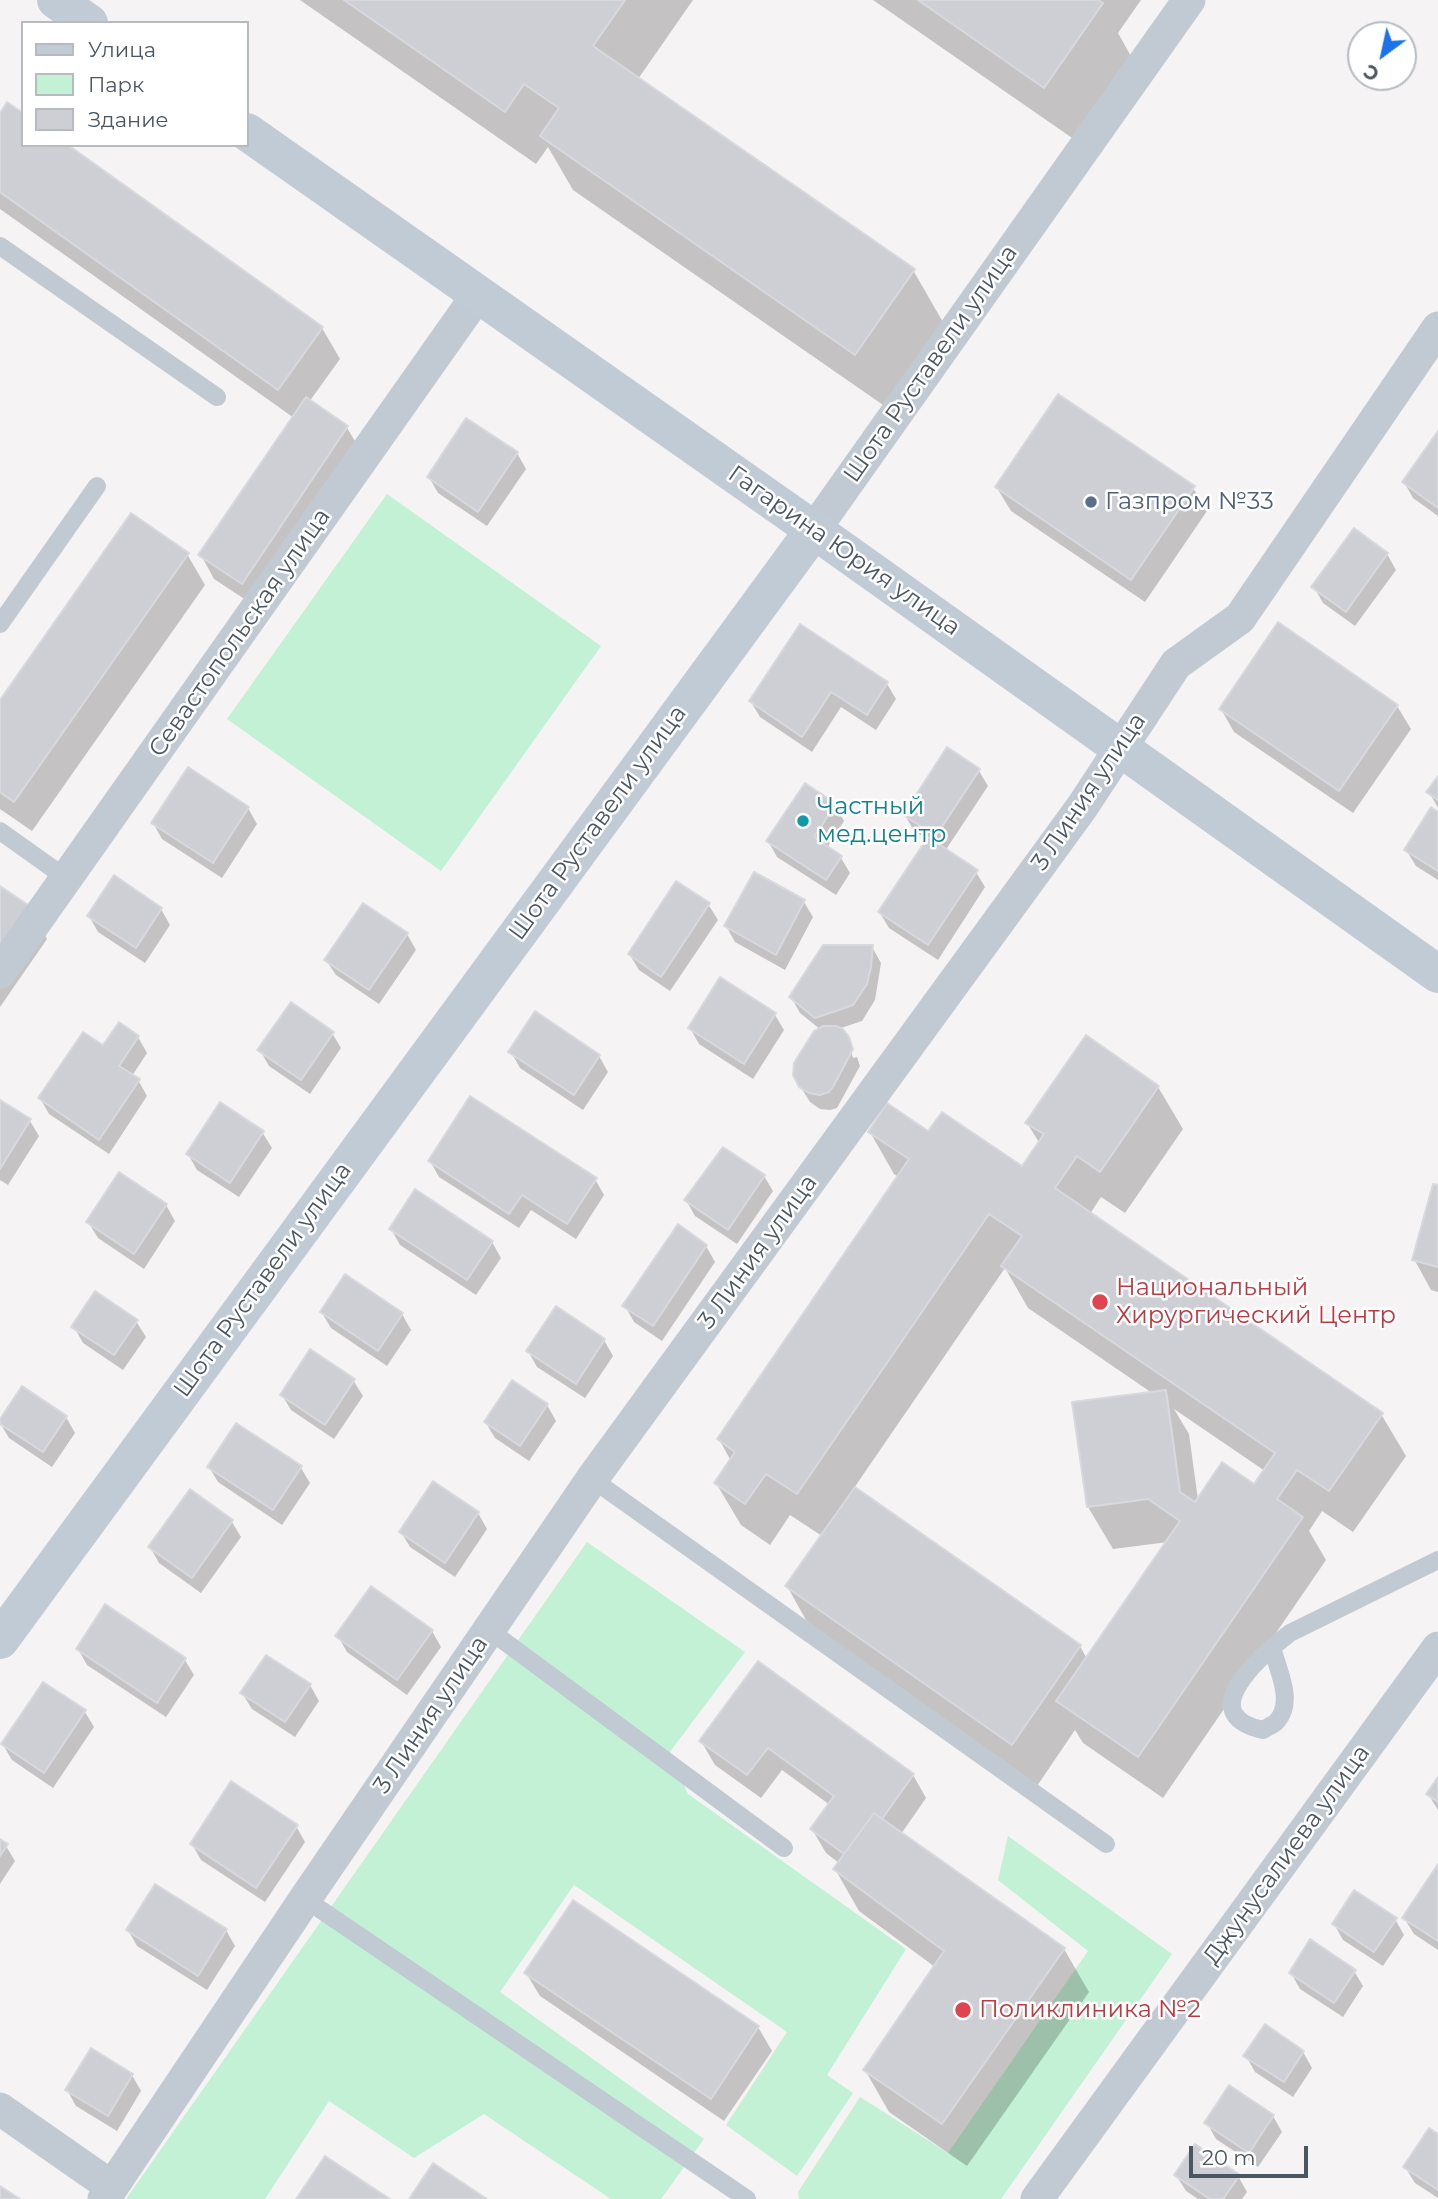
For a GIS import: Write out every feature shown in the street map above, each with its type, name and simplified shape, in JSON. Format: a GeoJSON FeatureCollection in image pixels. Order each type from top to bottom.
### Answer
{"type":"FeatureCollection","features":[{"type":"Feature","properties":{"kind":"main road"},"geometry":{"type":"LineString","coordinates":[[56,0],[86,21]]}},
{"type":"Feature","properties":{"kind":"main road","name":"Гагарина Юрия улица"},"geometry":{"type":"LineString","coordinates":[[248,133],[1435,967]]}},
{"type":"Feature","properties":{"kind":"main road","name":"Шота Руставели улица"},"geometry":{"type":"LineString","coordinates":[[0,1640],[814,530]]}},
{"type":"Feature","properties":{"kind":"street","name":"Шота Руставели улица"},"geometry":{"type":"LineString","coordinates":[[814,530],[1189,0]]}},
{"type":"Feature","properties":{"kind":"street","name":"Севастопольская улица"},"geometry":{"type":"LineString","coordinates":[[0,972],[479,293]]}},
{"type":"Feature","properties":{"kind":"street","name":"3 Линия улица"},"geometry":{"type":"LineString","coordinates":[[115,2195],[305,1899],[592,1479],[1073,818],[1176,664],[1240,618],[1438,328]]}},
{"type":"Feature","properties":{"kind":"street","name":"Джунусалиева улица"},"geometry":{"type":"LineString","coordinates":[[1037,2199],[1438,1648]]}},
{"type":"Feature","properties":{"kind":"street"},"geometry":{"type":"LineString","coordinates":[[0,2109],[115,2195]]}},
{"type":"Feature","properties":{"kind":"lane"},"geometry":{"type":"LineString","coordinates":[[0,246],[217,397]]}},
{"type":"Feature","properties":{"kind":"lane"},"geometry":{"type":"LineString","coordinates":[[0,624],[97,486]]}},
{"type":"Feature","properties":{"kind":"lane"},"geometry":{"type":"LineString","coordinates":[[0,831],[66,878]]}},
{"type":"Feature","properties":{"kind":"lane"},"geometry":{"type":"LineString","coordinates":[[592,1479],[1106,1844]]}},
{"type":"Feature","properties":{"kind":"lane"},"geometry":{"type":"LineString","coordinates":[[1272,1647],[1290,1633],[1438,1560]]}},
{"type":"Feature","properties":{"kind":"lane"},"geometry":{"type":"LineString","coordinates":[[489,1630],[785,1848]]}},
{"type":"Feature","properties":{"kind":"lane"},"geometry":{"type":"LineString","coordinates":[[305,1899],[747,2199]]}},
{"type":"Feature","properties":{"kind":"green space"},"geometry":{"type":"Polygon","coordinates":[[[387,494],[601,646],[441,871],[227,719],[387,494]]]}},
{"type":"Feature","properties":{"kind":"green space"},"geometry":{"type":"Polygon","coordinates":[[[587,1542],[745,1652],[669,1753],[688,1794],[906,1949],[827,2075],[853,2093],[797,2176],[726,2125],[787,2032],[574,1885],[500,1992],[704,2139],[661,2199],[611,2199],[484,2114],[414,2158],[329,2101],[265,2199],[126,2199],[587,1542]]]}},
{"type":"Feature","properties":{"kind":"green space"},"geometry":{"type":"Polygon","coordinates":[[[1008,1836],[1172,1954],[1001,2199],[799,2199],[798,2192],[860,2097],[948,2153],[1088,1951],[998,1880],[1008,1836]]]}},
{"type":"Feature","properties":{"kind":"building"},"geometry":{"type":"Polygon","coordinates":[[[344,0],[625,0],[593,46],[915,269],[855,355],[540,136],[559,108],[524,84],[505,112],[344,0]]]}},
{"type":"Feature","properties":{"kind":"building"},"geometry":{"type":"Polygon","coordinates":[[[918,0],[1098,0],[1103,3],[1044,88],[918,0]]]}},
{"type":"Feature","properties":{"kind":"building"},"geometry":{"type":"Polygon","coordinates":[[[7,102],[21,112],[21,147],[71,147],[323,327],[278,390],[0,192],[0,113],[7,102]]]}},
{"type":"Feature","properties":{"kind":"building"},"geometry":{"type":"Polygon","coordinates":[[[1058,394],[1195,486],[1131,580],[995,487],[1058,394]]]}},
{"type":"Feature","properties":{"kind":"building"},"geometry":{"type":"Polygon","coordinates":[[[306,397],[348,426],[242,584],[198,555],[306,397]]]}},
{"type":"Feature","properties":{"kind":"building"},"geometry":{"type":"Polygon","coordinates":[[[466,418],[518,452],[478,512],[427,477],[466,418]]]}},
{"type":"Feature","properties":{"kind":"building"},"geometry":{"type":"Polygon","coordinates":[[[1438,431],[1438,508],[1402,482],[1438,431]]]}},
{"type":"Feature","properties":{"kind":"building"},"geometry":{"type":"Polygon","coordinates":[[[131,513],[189,553],[14,802],[0,792],[0,700],[131,513]]]}},
{"type":"Feature","properties":{"kind":"building"},"geometry":{"type":"Polygon","coordinates":[[[1354,528],[1388,553],[1346,612],[1311,587],[1354,528]]]}},
{"type":"Feature","properties":{"kind":"building"},"geometry":{"type":"Polygon","coordinates":[[[1278,622],[1398,705],[1339,791],[1219,709],[1278,622]]]}},
{"type":"Feature","properties":{"kind":"building"},"geometry":{"type":"Polygon","coordinates":[[[800,624],[888,682],[867,715],[831,692],[802,737],[749,701],[800,624]]]}},
{"type":"Feature","properties":{"kind":"building"},"geometry":{"type":"Polygon","coordinates":[[[947,747],[980,769],[936,836],[903,815],[947,747]]]}},
{"type":"Feature","properties":{"kind":"building"},"geometry":{"type":"Polygon","coordinates":[[[188,767],[249,807],[213,863],[151,823],[188,767]]]}},
{"type":"Feature","properties":{"kind":"building"},"geometry":{"type":"Polygon","coordinates":[[[1438,776],[1438,800],[1426,792],[1438,776]]]}},
{"type":"Feature","properties":{"kind":"building","name":"Частный мед.центр"},"geometry":{"type":"Polygon","coordinates":[[[805,783],[836,804],[814,837],[842,856],[826,880],[766,841],[805,783]]]}},
{"type":"Feature","properties":{"kind":"building"},"geometry":{"type":"Polygon","coordinates":[[[1431,807],[1438,812],[1438,871],[1404,850],[1431,807]]]}},
{"type":"Feature","properties":{"kind":"building"},"geometry":{"type":"Polygon","coordinates":[[[928,837],[978,870],[928,945],[878,912],[928,837]]]}},
{"type":"Feature","properties":{"kind":"building"},"geometry":{"type":"Polygon","coordinates":[[[754,872],[805,900],[776,955],[724,926],[754,872]]]}},
{"type":"Feature","properties":{"kind":"building"},"geometry":{"type":"Polygon","coordinates":[[[114,875],[162,908],[136,948],[87,916],[114,875]]]}},
{"type":"Feature","properties":{"kind":"building"},"geometry":{"type":"Polygon","coordinates":[[[676,881],[710,903],[661,977],[628,954],[676,881]]]}},
{"type":"Feature","properties":{"kind":"building"},"geometry":{"type":"Polygon","coordinates":[[[0,886],[31,907],[0,951],[0,886]]]}},
{"type":"Feature","properties":{"kind":"building"},"geometry":{"type":"Polygon","coordinates":[[[363,903],[408,933],[369,990],[324,960],[363,903]]]}},
{"type":"Feature","properties":{"kind":"building"},"geometry":{"type":"Polygon","coordinates":[[[823,945],[873,945],[871,967],[867,984],[853,1005],[815,1018],[789,997],[823,945]]]}},
{"type":"Feature","properties":{"kind":"building"},"geometry":{"type":"Polygon","coordinates":[[[720,977],[776,1013],[744,1064],[688,1028],[720,977]]]}},
{"type":"Feature","properties":{"kind":"building"},"geometry":{"type":"Polygon","coordinates":[[[291,1002],[334,1032],[301,1080],[257,1050],[291,1002]]]}},
{"type":"Feature","properties":{"kind":"building"},"geometry":{"type":"Polygon","coordinates":[[[535,1011],[600,1055],[574,1095],[508,1052],[535,1011]]]}},
{"type":"Feature","properties":{"kind":"building"},"geometry":{"type":"Polygon","coordinates":[[[119,1022],[139,1036],[119,1066],[140,1079],[99,1140],[38,1098],[83,1032],[103,1045],[119,1022]]]}},
{"type":"Feature","properties":{"kind":"building"},"geometry":{"type":"Polygon","coordinates":[[[823,1026],[843,1029],[853,1049],[833,1087],[829,1092],[820,1095],[799,1087],[793,1075],[794,1063],[814,1031],[823,1026]]]}},
{"type":"Feature","properties":{"kind":"building"},"geometry":{"type":"Polygon","coordinates":[[[1086,1035],[1159,1086],[1100,1172],[1077,1156],[1055,1188],[1383,1413],[1329,1491],[1297,1470],[1277,1499],[1303,1517],[1138,1757],[1056,1701],[1180,1521],[1148,1499],[1087,1507],[1072,1402],[1166,1390],[1180,1492],[1195,1502],[1222,1462],[1254,1484],[1275,1453],[1001,1266],[1022,1236],[989,1214],[797,1494],[766,1474],[745,1504],[714,1483],[735,1452],[717,1439],[909,1159],[868,1132],[887,1103],[928,1131],[942,1112],[1022,1166],[1044,1134],[1025,1123],[1086,1035]]]}},
{"type":"Feature","properties":{"kind":"building"},"geometry":{"type":"Polygon","coordinates":[[[470,1096],[597,1178],[567,1224],[522,1195],[509,1214],[428,1161],[470,1096]]]}},
{"type":"Feature","properties":{"kind":"building"},"geometry":{"type":"Polygon","coordinates":[[[0,1100],[31,1119],[0,1169],[0,1100]]]}},
{"type":"Feature","properties":{"kind":"building"},"geometry":{"type":"Polygon","coordinates":[[[220,1102],[264,1131],[230,1183],[186,1154],[220,1102]]]}},
{"type":"Feature","properties":{"kind":"building"},"geometry":{"type":"Polygon","coordinates":[[[723,1147],[765,1175],[728,1230],[684,1200],[723,1147]]]}},
{"type":"Feature","properties":{"kind":"building"},"geometry":{"type":"Polygon","coordinates":[[[119,1172],[167,1204],[134,1254],[86,1222],[119,1172]]]}},
{"type":"Feature","properties":{"kind":"building"},"geometry":{"type":"Polygon","coordinates":[[[1433,1184],[1438,1185],[1438,1267],[1412,1260],[1433,1184]]]}},
{"type":"Feature","properties":{"kind":"building"},"geometry":{"type":"Polygon","coordinates":[[[415,1189],[493,1241],[467,1280],[389,1229],[415,1189]]]}},
{"type":"Feature","properties":{"kind":"building"},"geometry":{"type":"Polygon","coordinates":[[[678,1224],[707,1245],[653,1326],[622,1306],[678,1224]]]}},
{"type":"Feature","properties":{"kind":"building"},"geometry":{"type":"Polygon","coordinates":[[[345,1274],[403,1313],[378,1351],[320,1312],[345,1274]]]}},
{"type":"Feature","properties":{"kind":"building"},"geometry":{"type":"Polygon","coordinates":[[[95,1291],[138,1320],[114,1355],[71,1327],[95,1291]]]}},
{"type":"Feature","properties":{"kind":"building"},"geometry":{"type":"Polygon","coordinates":[[[556,1306],[605,1339],[576,1384],[526,1351],[556,1306]]]}},
{"type":"Feature","properties":{"kind":"building"},"geometry":{"type":"Polygon","coordinates":[[[310,1349],[355,1379],[325,1425],[280,1395],[310,1349]]]}},
{"type":"Feature","properties":{"kind":"building"},"geometry":{"type":"Polygon","coordinates":[[[512,1380],[548,1404],[520,1446],[484,1422],[512,1380]]]}},
{"type":"Feature","properties":{"kind":"building"},"geometry":{"type":"Polygon","coordinates":[[[22,1386],[67,1416],[43,1452],[0,1424],[0,1419],[22,1386]]]}},
{"type":"Feature","properties":{"kind":"building"},"geometry":{"type":"Polygon","coordinates":[[[236,1423],[302,1466],[273,1510],[207,1467],[236,1423]]]}},
{"type":"Feature","properties":{"kind":"building"},"geometry":{"type":"Polygon","coordinates":[[[433,1481],[479,1512],[445,1563],[399,1532],[433,1481]]]}},
{"type":"Feature","properties":{"kind":"building"},"geometry":{"type":"Polygon","coordinates":[[[855,1487],[1081,1645],[1012,1745],[785,1586],[855,1487]]]}},
{"type":"Feature","properties":{"kind":"building"},"geometry":{"type":"Polygon","coordinates":[[[190,1489],[233,1520],[192,1578],[148,1547],[190,1489]]]}},
{"type":"Feature","properties":{"kind":"building"},"geometry":{"type":"Polygon","coordinates":[[[371,1586],[433,1630],[397,1680],[335,1636],[371,1586]]]}},
{"type":"Feature","properties":{"kind":"building"},"geometry":{"type":"Polygon","coordinates":[[[105,1604],[186,1658],[157,1703],[76,1649],[105,1604]]]}},
{"type":"Feature","properties":{"kind":"building"},"geometry":{"type":"Polygon","coordinates":[[[266,1655],[311,1684],[285,1722],[240,1693],[266,1655]]]}},
{"type":"Feature","properties":{"kind":"building"},"geometry":{"type":"Polygon","coordinates":[[[758,1661],[914,1774],[882,1819],[874,1813],[844,1854],[810,1829],[834,1796],[768,1748],[747,1775],[699,1741],[758,1661]]]}},
{"type":"Feature","properties":{"kind":"building"},"geometry":{"type":"Polygon","coordinates":[[[43,1682],[86,1710],[44,1773],[1,1744],[43,1682]]]}},
{"type":"Feature","properties":{"kind":"building"},"geometry":{"type":"Polygon","coordinates":[[[1438,1777],[1438,1802],[1426,1794],[1438,1777]]]}},
{"type":"Feature","properties":{"kind":"building"},"geometry":{"type":"Polygon","coordinates":[[[231,1781],[298,1825],[256,1888],[190,1844],[231,1781]]]}},
{"type":"Feature","properties":{"kind":"building","name":"Поликлиника №2"},"geometry":{"type":"Polygon","coordinates":[[[874,1813],[1065,1948],[942,2124],[863,2070],[944,1951],[833,1869],[874,1813]]]}},
{"type":"Feature","properties":{"kind":"building"},"geometry":{"type":"Polygon","coordinates":[[[0,1839],[8,1844],[0,1856],[0,1839]]]}},
{"type":"Feature","properties":{"kind":"building"},"geometry":{"type":"Polygon","coordinates":[[[1438,1864],[1438,1941],[1402,1918],[1438,1864]]]}},
{"type":"Feature","properties":{"kind":"building"},"geometry":{"type":"Polygon","coordinates":[[[155,1884],[227,1929],[198,1976],[126,1930],[155,1884]]]}},
{"type":"Feature","properties":{"kind":"building"},"geometry":{"type":"Polygon","coordinates":[[[1354,1890],[1397,1918],[1374,1952],[1332,1924],[1354,1890]]]}},
{"type":"Feature","properties":{"kind":"building"},"geometry":{"type":"Polygon","coordinates":[[[573,1900],[759,2026],[711,2099],[524,1973],[573,1900]]]}},
{"type":"Feature","properties":{"kind":"building"},"geometry":{"type":"Polygon","coordinates":[[[1310,1939],[1356,1970],[1334,2003],[1289,1973],[1310,1939]]]}},
{"type":"Feature","properties":{"kind":"building"},"geometry":{"type":"Polygon","coordinates":[[[1265,2024],[1304,2051],[1284,2082],[1243,2056],[1265,2024]]]}},
{"type":"Feature","properties":{"kind":"building"},"geometry":{"type":"Polygon","coordinates":[[[91,2048],[133,2074],[108,2116],[65,2090],[91,2048]]]}},
{"type":"Feature","properties":{"kind":"building"},"geometry":{"type":"Polygon","coordinates":[[[1229,2085],[1274,2115],[1249,2153],[1204,2123],[1229,2085]]]}},
{"type":"Feature","properties":{"kind":"building"},"geometry":{"type":"Polygon","coordinates":[[[1429,2128],[1438,2134],[1438,2190],[1403,2167],[1429,2128]]]}},
{"type":"Feature","properties":{"kind":"building"},"geometry":{"type":"Polygon","coordinates":[[[1195,2144],[1240,2175],[1223,2199],[1210,2199],[1174,2175],[1195,2144]]]}},
{"type":"Feature","properties":{"kind":"building"},"geometry":{"type":"Polygon","coordinates":[[[325,2156],[390,2199],[296,2199],[325,2156]]]}},
{"type":"Feature","properties":{"kind":"building"},"geometry":{"type":"Polygon","coordinates":[[[433,2163],[487,2199],[409,2199],[433,2163]]]}},
{"type":"Feature","properties":{"kind":"building"},"geometry":{"type":"Polygon","coordinates":[[[0,2186],[20,2199],[0,2199],[0,2186]]]}},
{"type":"Feature","properties":{"kind":"place","name":"Газпром №33"},"geometry":{"type":"Point","coordinates":[1091,502]}},
{"type":"Feature","properties":{"kind":"place","name":"Частный мед.центр"},"geometry":{"type":"Point","coordinates":[803,821]}},
{"type":"Feature","properties":{"kind":"place","name":"Национальный Хирургический Центр"},"geometry":{"type":"Point","coordinates":[1100,1302]}},
{"type":"Feature","properties":{"kind":"place","name":"Поликлиника №2"},"geometry":{"type":"Point","coordinates":[963,2010]}}]}
